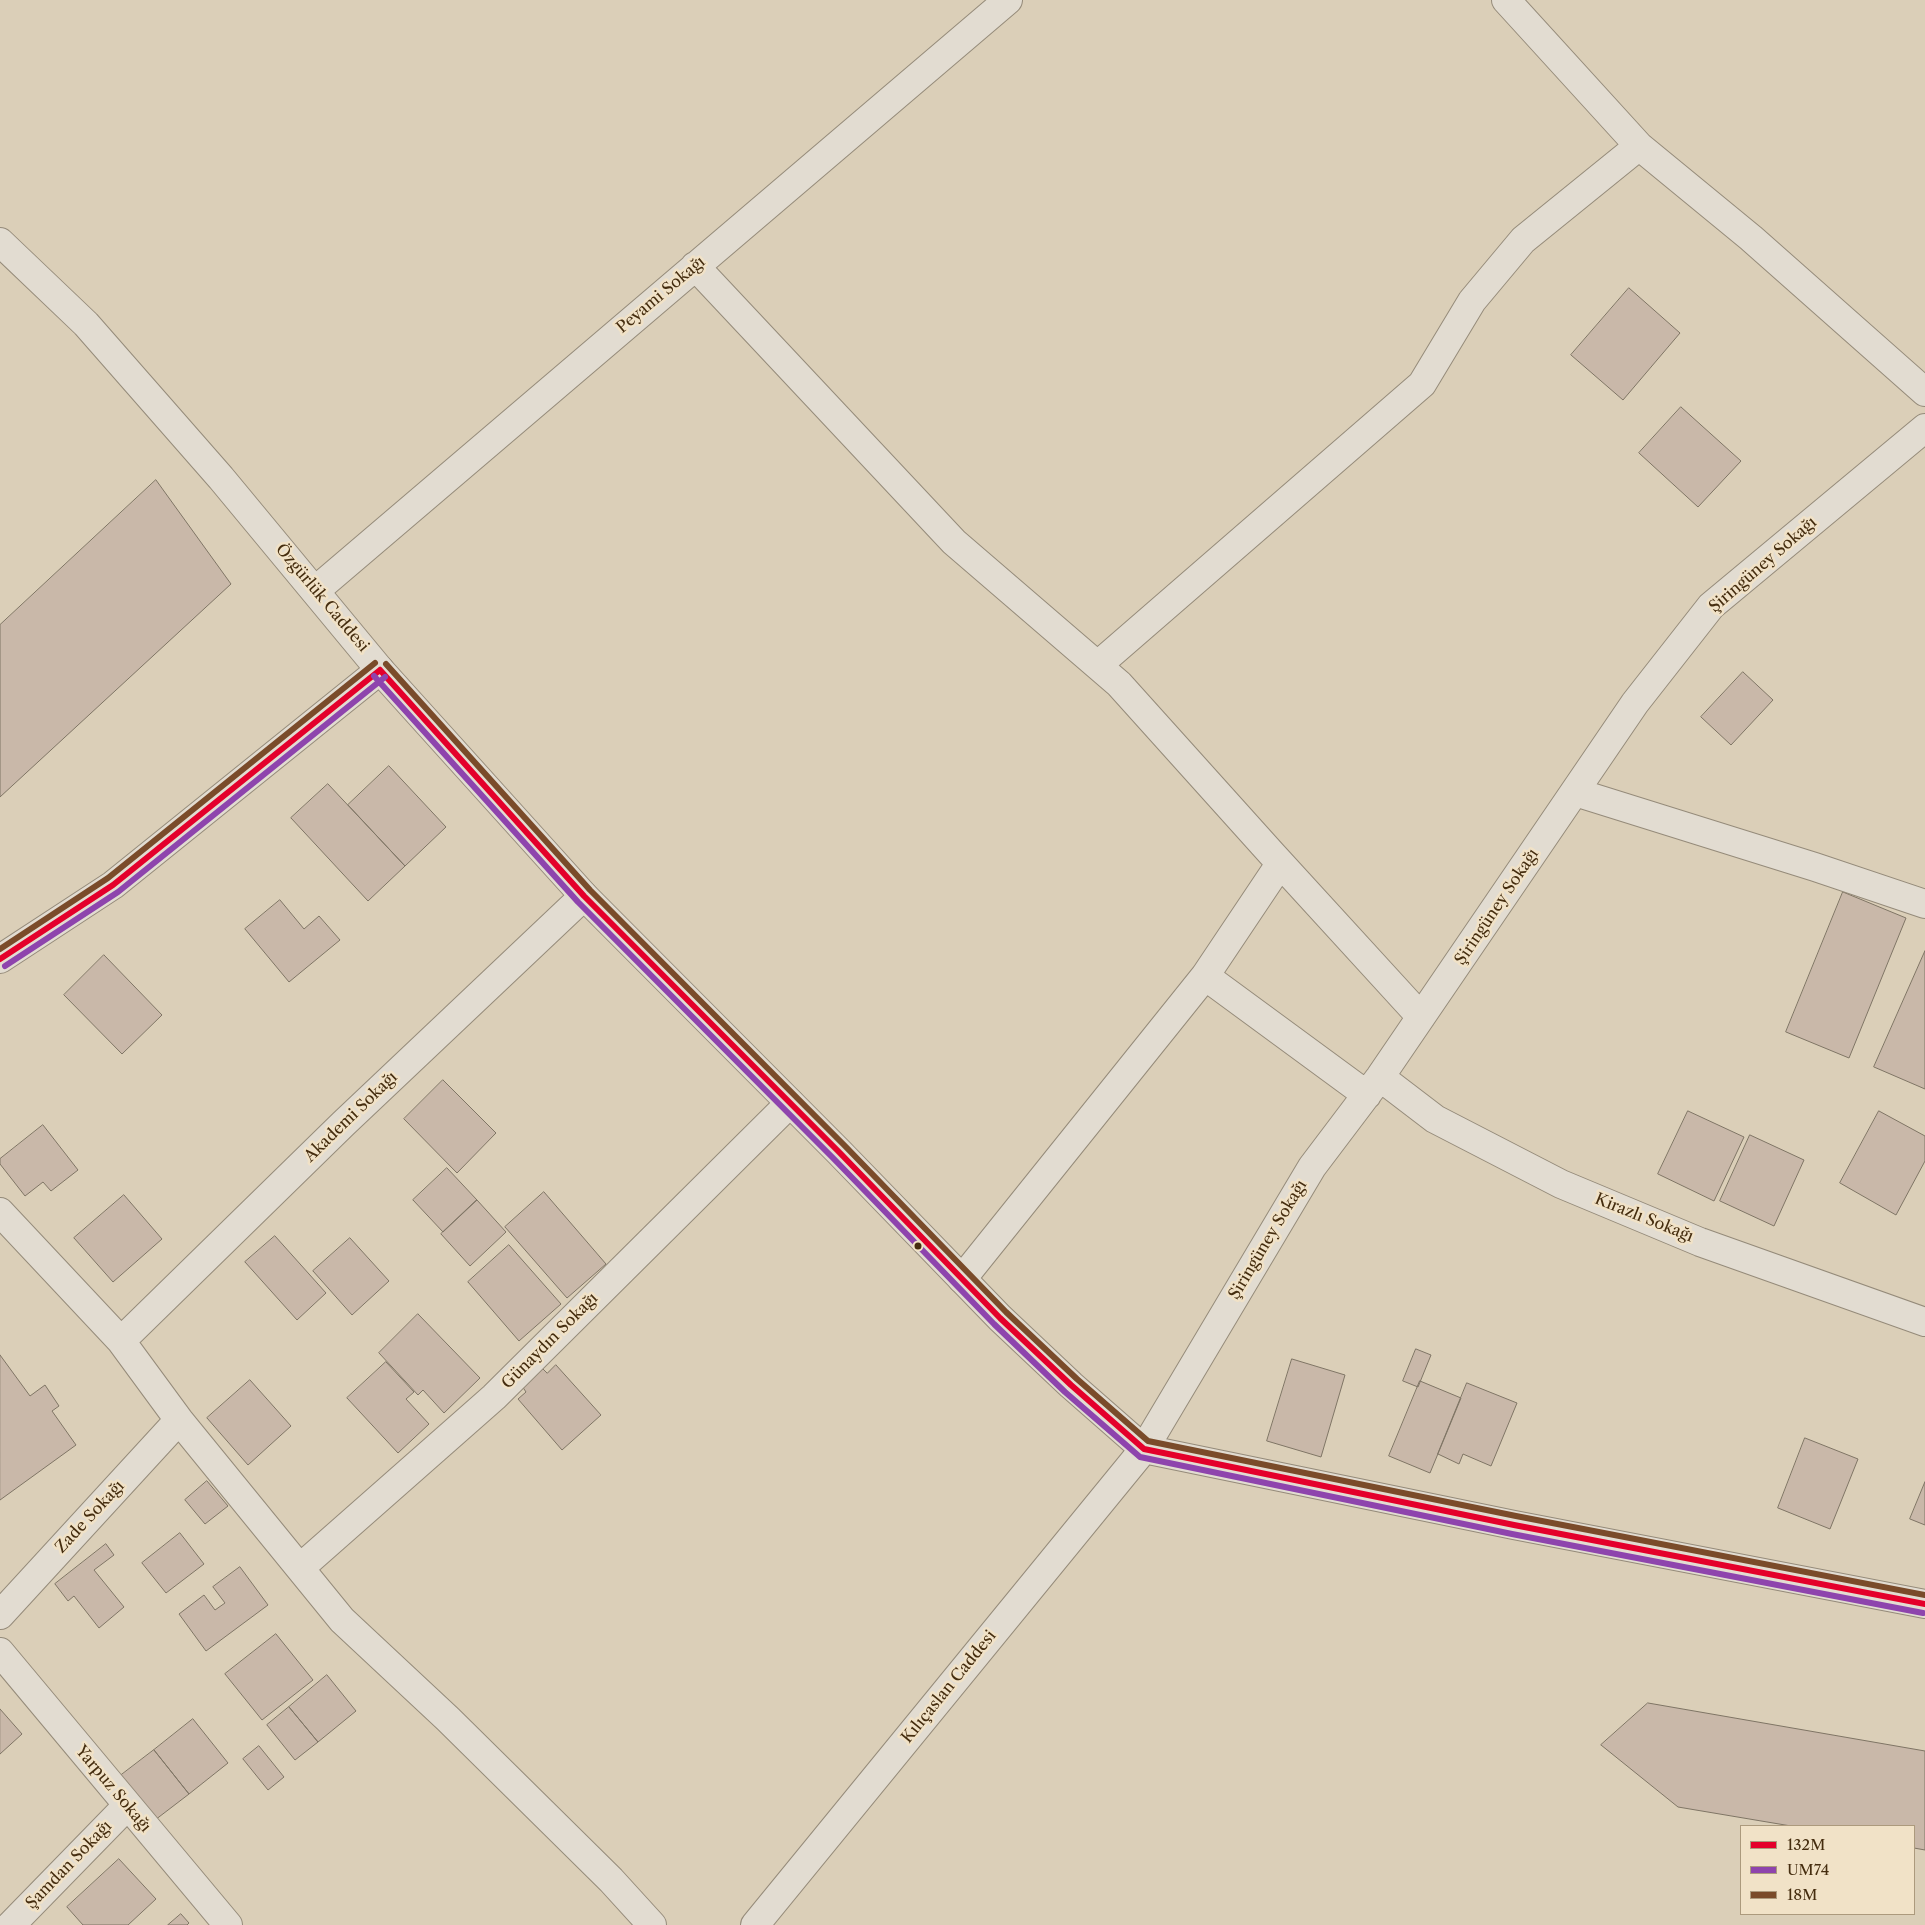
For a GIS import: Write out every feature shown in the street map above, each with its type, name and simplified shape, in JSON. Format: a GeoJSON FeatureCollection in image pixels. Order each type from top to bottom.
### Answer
{"type":"FeatureCollection","features":[{"type":"Feature","properties":{"kind":"street","name":"Peyami Sokağı"},"geometry":{"type":"LineString","coordinates":[[316,590],[1008,0]]}},
{"type":"Feature","properties":{"kind":"street"},"geometry":{"type":"LineString","coordinates":[[1506,0],[1639,146],[1751,238],[1925,392]]}},
{"type":"Feature","properties":{"kind":"street"},"geometry":{"type":"LineString","coordinates":[[1098,665],[1422,384],[1472,301],[1523,240],[1639,146]]}},
{"type":"Feature","properties":{"kind":"street","name":"Özgürlük Caddesi"},"geometry":{"type":"LineString","coordinates":[[0,242],[86,324],[316,590],[380,670],[584,896],[962,1279],[1071,1386],[1144,1449],[1514,1525],[1925,1604]]}},
{"type":"Feature","properties":{"kind":"street"},"geometry":{"type":"LineString","coordinates":[[695,266],[954,542],[1119,684],[1280,864],[1421,1017]]}},
{"type":"Feature","properties":{"kind":"street","name":"Şiringüney Sokağı"},"geometry":{"type":"LineString","coordinates":[[1144,1449],[1312,1167],[1373,1086],[1635,703],[1711,606],[1925,428]]}},
{"type":"Feature","properties":{"kind":"street"},"geometry":{"type":"LineString","coordinates":[[0,959],[113,885],[380,670]]}},
{"type":"Feature","properties":{"kind":"street"},"geometry":{"type":"LineString","coordinates":[[1575,792],[1815,867],[1925,904]]}},
{"type":"Feature","properties":{"kind":"street"},"geometry":{"type":"LineString","coordinates":[[962,1279],[1205,976],[1280,864]]}},
{"type":"Feature","properties":{"kind":"street","name":"Akademi Sokağı"},"geometry":{"type":"LineString","coordinates":[[121,1341],[350,1118],[584,896]]}},
{"type":"Feature","properties":{"kind":"street","name":"Kirazlı Sokağı"},"geometry":{"type":"LineString","coordinates":[[1205,976],[1373,1086],[1561,1184],[1700,1242],[1925,1322]]}},
{"type":"Feature","properties":{"kind":"street","name":"Günaydın Sokağı"},"geometry":{"type":"LineString","coordinates":[[300,1568],[494,1398],[790,1103]]}},
{"type":"Feature","properties":{"kind":"street"},"geometry":{"type":"LineString","coordinates":[[0,1212],[121,1341],[179,1420],[342,1620],[448,1719],[611,1880],[652,1925]]}},
{"type":"Feature","properties":{"kind":"street","name":"Zade Sokağı"},"geometry":{"type":"LineString","coordinates":[[0,1615],[179,1420]]}},
{"type":"Feature","properties":{"kind":"street","name":"Kılıçaslan Caddesi"},"geometry":{"type":"LineString","coordinates":[[755,1925],[1144,1449]]}},
{"type":"Feature","properties":{"kind":"street","name":"Yarpuz Sokağı"},"geometry":{"type":"LineString","coordinates":[[0,1652],[228,1925]]}},
{"type":"Feature","properties":{"kind":"street","name":"Şamdan Sokağı"},"geometry":{"type":"LineString","coordinates":[[11,1925],[127,1806]]}},
{"type":"Feature","properties":{"kind":"building"},"geometry":{"type":"Polygon","coordinates":[[[1629,288],[1680,333],[1623,400],[1571,355],[1629,288]]]}},
{"type":"Feature","properties":{"kind":"building"},"geometry":{"type":"Polygon","coordinates":[[[1681,407],[1741,461],[1698,507],[1639,453],[1681,407]]]}},
{"type":"Feature","properties":{"kind":"building"},"geometry":{"type":"Polygon","coordinates":[[[156,480],[231,584],[0,797],[0,625],[156,480]]]}},
{"type":"Feature","properties":{"kind":"building"},"geometry":{"type":"Polygon","coordinates":[[[1743,672],[1773,700],[1731,745],[1701,717],[1743,672]]]}},
{"type":"Feature","properties":{"kind":"building"},"geometry":{"type":"Polygon","coordinates":[[[389,766],[446,827],[405,866],[348,805],[389,766]]]}},
{"type":"Feature","properties":{"kind":"building"},"geometry":{"type":"Polygon","coordinates":[[[328,784],[405,866],[368,901],[291,818],[328,784]]]}},
{"type":"Feature","properties":{"kind":"building"},"geometry":{"type":"Polygon","coordinates":[[[1843,892],[1906,918],[1849,1058],[1786,1032],[1843,892]]]}},
{"type":"Feature","properties":{"kind":"building"},"geometry":{"type":"Polygon","coordinates":[[[280,900],[304,929],[319,916],[340,940],[289,982],[245,929],[280,900]]]}},
{"type":"Feature","properties":{"kind":"building"},"geometry":{"type":"Polygon","coordinates":[[[1925,951],[1925,1089],[1874,1067],[1925,951]]]}},
{"type":"Feature","properties":{"kind":"building"},"geometry":{"type":"Polygon","coordinates":[[[104,955],[162,1015],[122,1054],[64,995],[104,955]]]}},
{"type":"Feature","properties":{"kind":"building"},"geometry":{"type":"Polygon","coordinates":[[[443,1080],[496,1133],[457,1173],[404,1119],[443,1080]]]}},
{"type":"Feature","properties":{"kind":"building"},"geometry":{"type":"Polygon","coordinates":[[[1688,1111],[1744,1137],[1714,1201],[1658,1174],[1688,1111]]]}},
{"type":"Feature","properties":{"kind":"building"},"geometry":{"type":"Polygon","coordinates":[[[1879,1111],[1925,1136],[1925,1161],[1896,1215],[1840,1183],[1879,1111]]]}},
{"type":"Feature","properties":{"kind":"building"},"geometry":{"type":"Polygon","coordinates":[[[43,1125],[78,1170],[51,1191],[43,1182],[25,1196],[0,1164],[0,1159],[43,1125]]]}},
{"type":"Feature","properties":{"kind":"building"},"geometry":{"type":"Polygon","coordinates":[[[1750,1135],[1804,1160],[1774,1226],[1720,1201],[1750,1135]]]}},
{"type":"Feature","properties":{"kind":"building"},"geometry":{"type":"Polygon","coordinates":[[[447,1168],[477,1200],[443,1232],[413,1200],[447,1168]]]}},
{"type":"Feature","properties":{"kind":"building"},"geometry":{"type":"Polygon","coordinates":[[[544,1192],[606,1264],[567,1298],[505,1227],[544,1192]]]}},
{"type":"Feature","properties":{"kind":"building"},"geometry":{"type":"Polygon","coordinates":[[[124,1195],[162,1239],[113,1282],[74,1238],[124,1195]]]}},
{"type":"Feature","properties":{"kind":"building"},"geometry":{"type":"Polygon","coordinates":[[[477,1200],[506,1232],[470,1266],[441,1234],[477,1200]]]}},
{"type":"Feature","properties":{"kind":"building"},"geometry":{"type":"Polygon","coordinates":[[[275,1236],[326,1293],[297,1320],[245,1262],[275,1236]]]}},
{"type":"Feature","properties":{"kind":"building"},"geometry":{"type":"Polygon","coordinates":[[[350,1238],[389,1281],[352,1315],[313,1271],[350,1238]]]}},
{"type":"Feature","properties":{"kind":"building"},"geometry":{"type":"Polygon","coordinates":[[[509,1245],[561,1304],[519,1341],[468,1282],[509,1245]]]}},
{"type":"Feature","properties":{"kind":"building"},"geometry":{"type":"Polygon","coordinates":[[[418,1314],[480,1378],[444,1413],[423,1390],[418,1395],[379,1353],[418,1314]]]}},
{"type":"Feature","properties":{"kind":"building"},"geometry":{"type":"Polygon","coordinates":[[[1416,1349],[1431,1355],[1418,1387],[1403,1381],[1416,1349]]]}},
{"type":"Feature","properties":{"kind":"building"},"geometry":{"type":"Polygon","coordinates":[[[0,1355],[30,1396],[45,1385],[59,1406],[52,1411],[76,1445],[0,1500],[0,1355]]]}},
{"type":"Feature","properties":{"kind":"building"},"geometry":{"type":"Polygon","coordinates":[[[1292,1359],[1345,1375],[1321,1457],[1267,1441],[1292,1359]]]}},
{"type":"Feature","properties":{"kind":"building"},"geometry":{"type":"Polygon","coordinates":[[[386,1362],[414,1392],[406,1399],[429,1424],[398,1453],[347,1398],[386,1362]]]}},
{"type":"Feature","properties":{"kind":"building"},"geometry":{"type":"Polygon","coordinates":[[[556,1365],[601,1415],[562,1450],[518,1399],[526,1392],[522,1386],[542,1368],[547,1373],[556,1365]]]}},
{"type":"Feature","properties":{"kind":"building"},"geometry":{"type":"Polygon","coordinates":[[[250,1380],[291,1426],[248,1465],[207,1418],[250,1380]]]}},
{"type":"Feature","properties":{"kind":"building"},"geometry":{"type":"Polygon","coordinates":[[[1420,1381],[1461,1398],[1430,1473],[1389,1456],[1420,1381]]]}},
{"type":"Feature","properties":{"kind":"building"},"geometry":{"type":"Polygon","coordinates":[[[1467,1383],[1517,1403],[1491,1466],[1463,1454],[1459,1464],[1438,1454],[1467,1383]]]}},
{"type":"Feature","properties":{"kind":"building"},"geometry":{"type":"Polygon","coordinates":[[[1805,1438],[1858,1459],[1830,1529],[1778,1508],[1805,1438]]]}},
{"type":"Feature","properties":{"kind":"building"},"geometry":{"type":"Polygon","coordinates":[[[207,1481],[228,1506],[205,1524],[185,1500],[207,1481]]]}},
{"type":"Feature","properties":{"kind":"building"},"geometry":{"type":"Polygon","coordinates":[[[1925,1482],[1925,1525],[1910,1519],[1925,1482]]]}},
{"type":"Feature","properties":{"kind":"building"},"geometry":{"type":"Polygon","coordinates":[[[180,1533],[204,1564],[166,1593],[142,1563],[180,1533]]]}},
{"type":"Feature","properties":{"kind":"building"},"geometry":{"type":"Polygon","coordinates":[[[106,1544],[114,1555],[94,1570],[124,1607],[99,1628],[74,1596],[68,1601],[55,1584],[106,1544]]]}},
{"type":"Feature","properties":{"kind":"building"},"geometry":{"type":"Polygon","coordinates":[[[240,1567],[268,1605],[206,1651],[179,1614],[204,1595],[215,1610],[225,1603],[213,1587],[240,1567]]]}},
{"type":"Feature","properties":{"kind":"building"},"geometry":{"type":"Polygon","coordinates":[[[276,1634],[313,1680],[262,1720],[225,1674],[276,1634]]]}},
{"type":"Feature","properties":{"kind":"building"},"geometry":{"type":"Polygon","coordinates":[[[327,1675],[356,1711],[318,1742],[289,1707],[327,1675]]]}},
{"type":"Feature","properties":{"kind":"building"},"geometry":{"type":"Polygon","coordinates":[[[1648,1703],[1925,1751],[1925,1850],[1915,1848],[1915,1825],[1785,1825],[1678,1807],[1601,1745],[1648,1703]]]}},
{"type":"Feature","properties":{"kind":"building"},"geometry":{"type":"Polygon","coordinates":[[[289,1707],[318,1742],[295,1760],[267,1725],[289,1707]]]}},
{"type":"Feature","properties":{"kind":"building"},"geometry":{"type":"Polygon","coordinates":[[[0,1709],[22,1734],[0,1754],[0,1709]]]}},
{"type":"Feature","properties":{"kind":"building"},"geometry":{"type":"Polygon","coordinates":[[[193,1719],[228,1763],[189,1794],[154,1750],[193,1719]]]}},
{"type":"Feature","properties":{"kind":"building"},"geometry":{"type":"Polygon","coordinates":[[[259,1746],[284,1777],[268,1790],[243,1759],[259,1746]]]}},
{"type":"Feature","properties":{"kind":"building"},"geometry":{"type":"Polygon","coordinates":[[[154,1750],[189,1794],[155,1820],[120,1776],[154,1750]]]}},
{"type":"Feature","properties":{"kind":"building"},"geometry":{"type":"Polygon","coordinates":[[[119,1859],[156,1899],[128,1925],[83,1925],[67,1907],[119,1859]]]}},
{"type":"Feature","properties":{"kind":"building"},"geometry":{"type":"Polygon","coordinates":[[[181,1914],[189,1923],[187,1925],[168,1925],[181,1914]]]}},
{"type":"Feature","properties":{"kind":"transit line","name":"18M"},"geometry":{"type":"LineString","coordinates":[[0,949],[108,878],[375,663]]}},
{"type":"Feature","properties":{"kind":"transit line","name":"18M"},"geometry":{"type":"LineString","coordinates":[[386,664],[590,890],[845,1146],[1006,1312],[1077,1379],[1148,1441],[1516,1516],[1925,1595]]}},
{"type":"Feature","properties":{"kind":"transit line","name":"132M"},"geometry":{"type":"LineString","coordinates":[[380,670],[584,896],[839,1152],[1000,1318],[1071,1385],[1144,1449],[1514,1525],[1925,1604]]}},
{"type":"Feature","properties":{"kind":"transit line","name":"132M"},"geometry":{"type":"LineString","coordinates":[[0,959],[113,885],[380,670]]}},
{"type":"Feature","properties":{"kind":"transit line","name":"UM74"},"geometry":{"type":"LineString","coordinates":[[374,676],[578,902],[833,1158],[994,1324],[1065,1392],[1140,1457],[1512,1534],[1923,1613]]}},
{"type":"Feature","properties":{"kind":"transit line","name":"UM74"},"geometry":{"type":"LineString","coordinates":[[5,966],[118,892],[385,677]]}}]}
